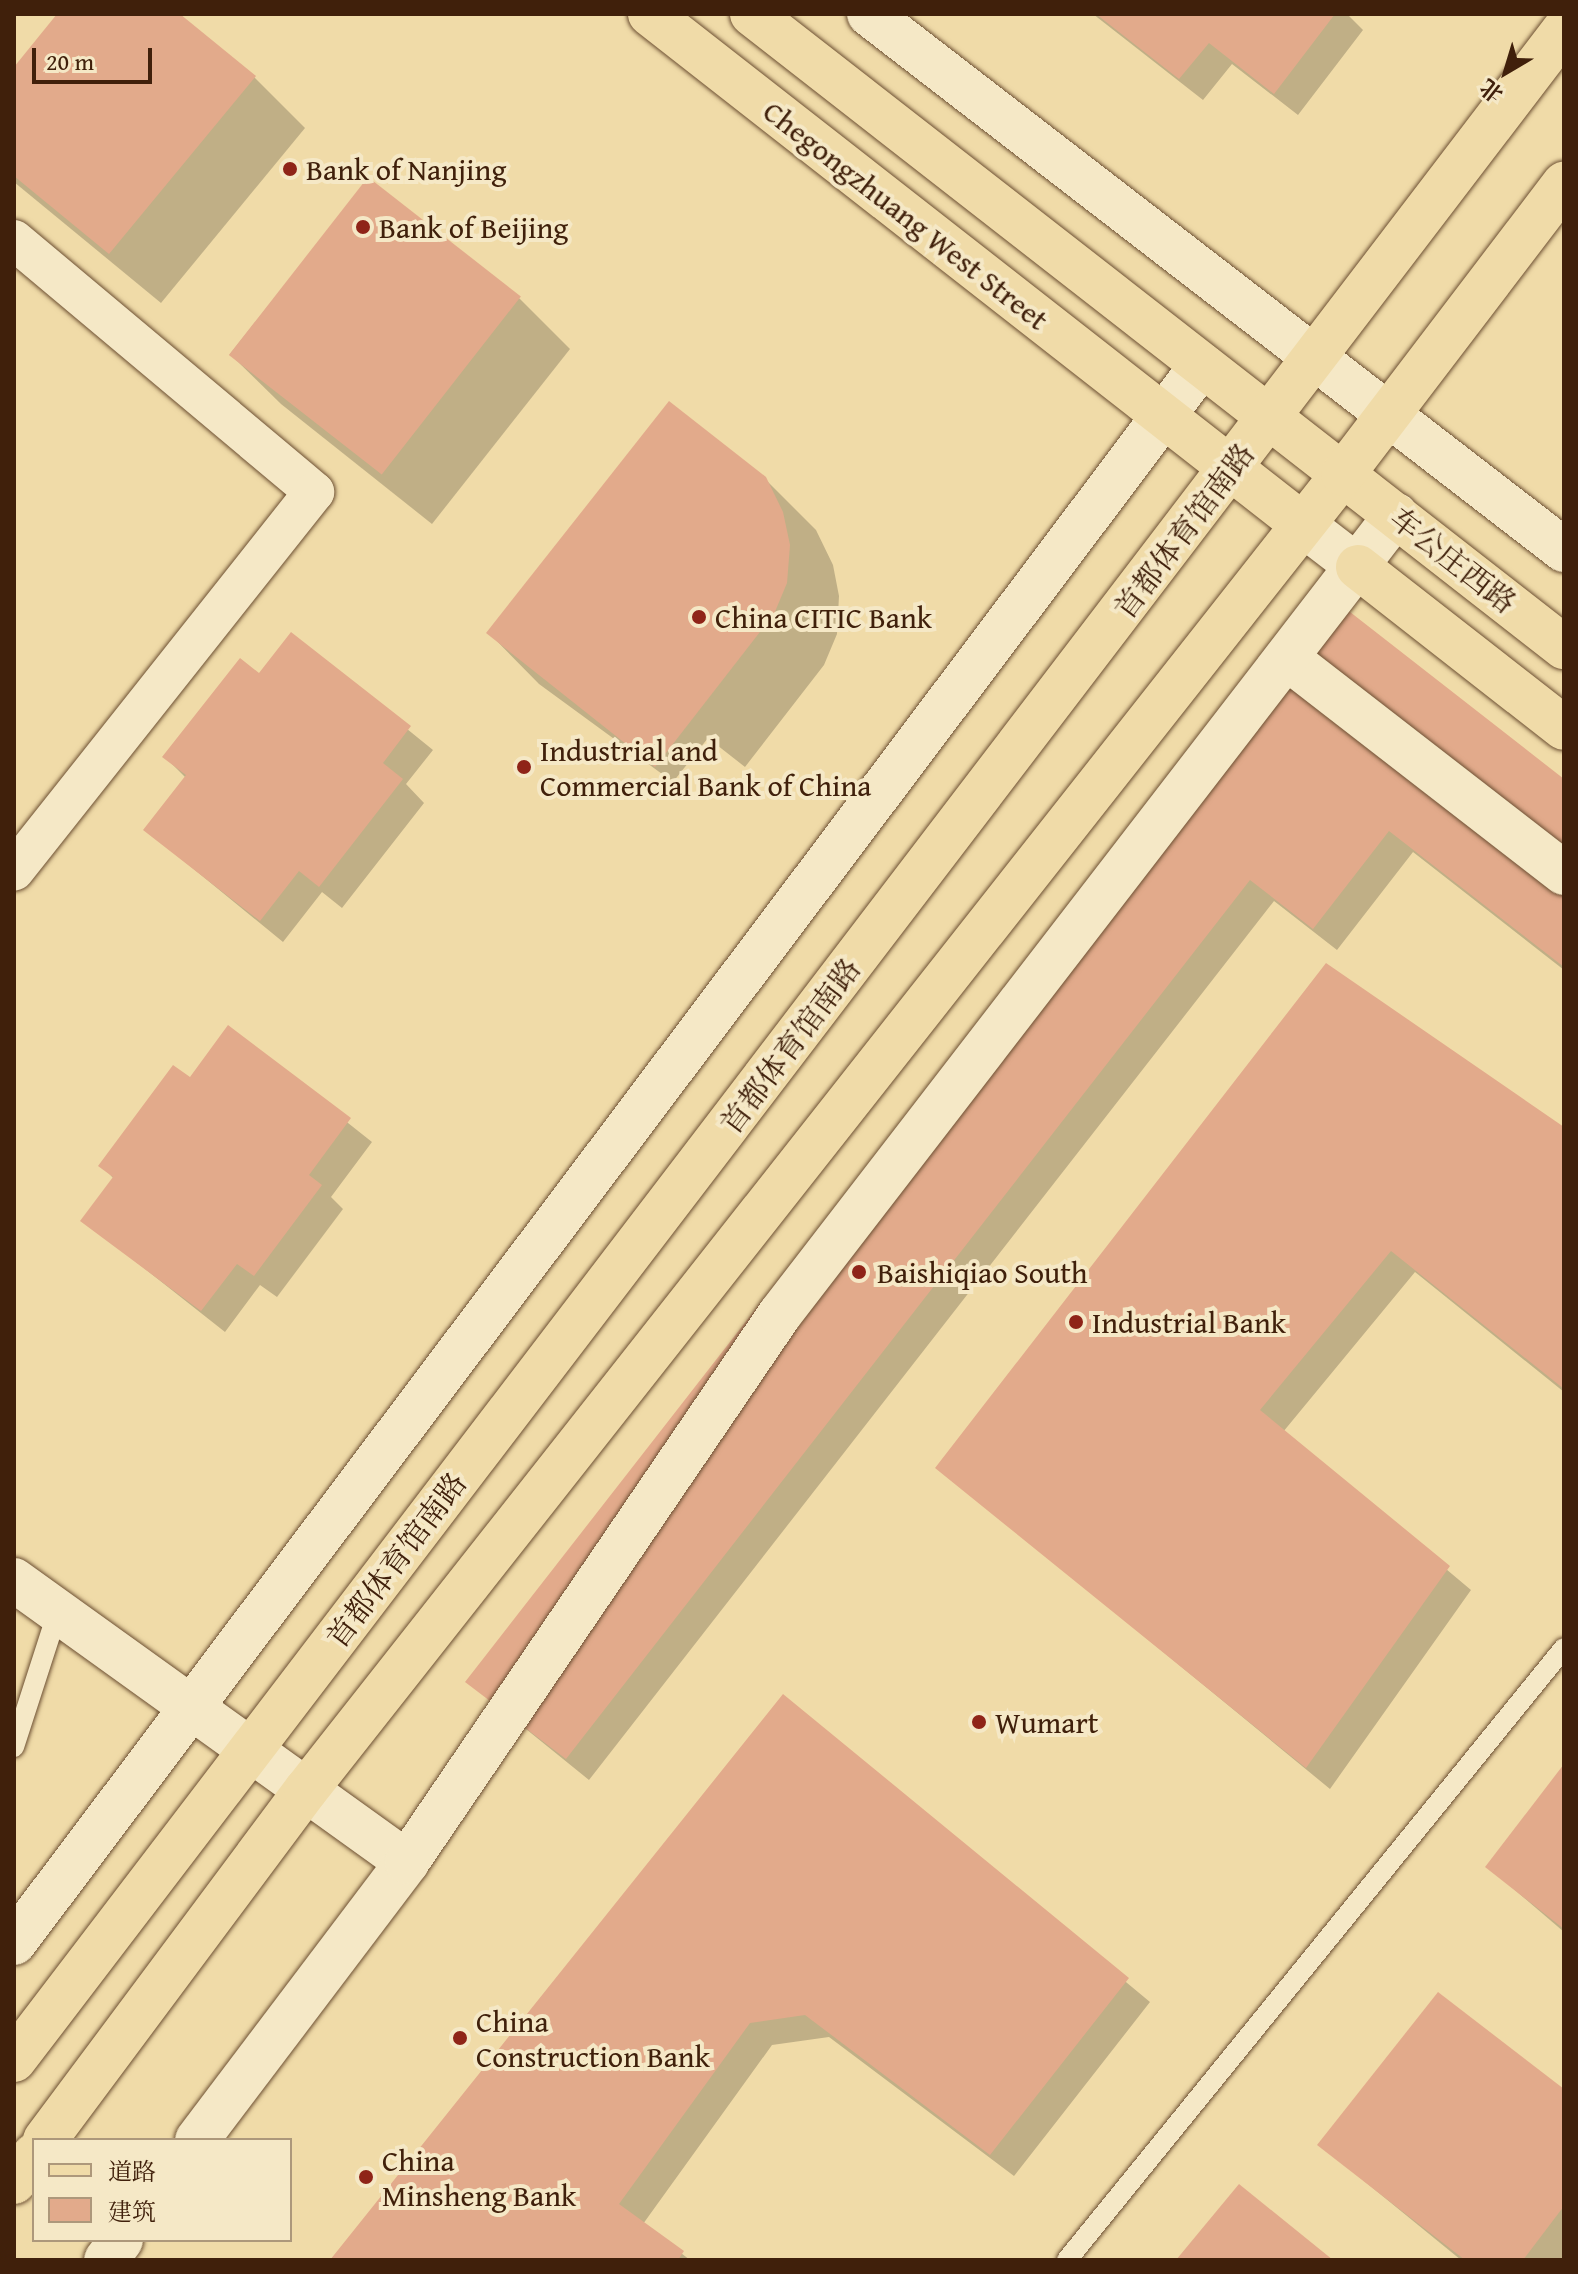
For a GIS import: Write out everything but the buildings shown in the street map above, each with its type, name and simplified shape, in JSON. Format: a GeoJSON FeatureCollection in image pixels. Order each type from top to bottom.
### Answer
{"type":"FeatureCollection","features":[{"type":"Feature","properties":{"kind":"main road","name":"Chegongzhuang West Street"},"geometry":{"type":"LineString","coordinates":[[650,14],[1302,524]]}},
{"type":"Feature","properties":{"kind":"main road"},"geometry":{"type":"LineString","coordinates":[[752,14],[1202,365]]}},
{"type":"Feature","properties":{"kind":"main road","name":"首都体育馆南路"},"geometry":{"type":"LineString","coordinates":[[14,2060],[1564,30]]}},
{"type":"Feature","properties":{"kind":"main road"},"geometry":{"type":"LineString","coordinates":[[46,2138],[306,1790],[1343,474],[1564,184]]}},
{"type":"Feature","properties":{"kind":"main road","name":"车公庄西路"},"geometry":{"type":"LineString","coordinates":[[1202,365],[1564,647]]}},
{"type":"Feature","properties":{"kind":"main road"},"geometry":{"type":"LineString","coordinates":[[1358,567],[1564,728]]}},
{"type":"Feature","properties":{"kind":"main road"},"geometry":{"type":"LineString","coordinates":[[14,2182],[32,2158]]}},
{"type":"Feature","properties":{"kind":"street"},"geometry":{"type":"LineString","coordinates":[[869,14],[1564,550]]}},
{"type":"Feature","properties":{"kind":"street"},"geometry":{"type":"LineString","coordinates":[[14,240],[314,492],[14,870]]}},
{"type":"Feature","properties":{"kind":"street"},"geometry":{"type":"LineString","coordinates":[[14,1943],[194,1708],[1202,365]]}},
{"type":"Feature","properties":{"kind":"street"},"geometry":{"type":"LineString","coordinates":[[199,2138],[407,1862],[780,1314],[1396,515]]}},
{"type":"Feature","properties":{"kind":"street"},"geometry":{"type":"LineString","coordinates":[[1302,524],[1358,567]]}},
{"type":"Feature","properties":{"kind":"street"},"geometry":{"type":"LineString","coordinates":[[1287,658],[1564,873]]}},
{"type":"Feature","properties":{"kind":"street"},"geometry":{"type":"LineString","coordinates":[[14,1580],[407,1862]]}},
{"type":"Feature","properties":{"kind":"street"},"geometry":{"type":"LineString","coordinates":[[106,2260],[120,2242]]}},
{"type":"Feature","properties":{"kind":"lane"},"geometry":{"type":"LineString","coordinates":[[14,1747],[58,1611]]}},
{"type":"Feature","properties":{"kind":"lane"},"geometry":{"type":"LineString","coordinates":[[1067,2260],[1564,1648]]}},
{"type":"Feature","properties":{"kind":"place","name":"Bank of Nanjing"},"geometry":{"type":"Point","coordinates":[290,169]}},
{"type":"Feature","properties":{"kind":"place","name":"Bank of Beijing"},"geometry":{"type":"Point","coordinates":[363,227]}},
{"type":"Feature","properties":{"kind":"place","name":"China CITIC Bank"},"geometry":{"type":"Point","coordinates":[699,617]}},
{"type":"Feature","properties":{"kind":"place","name":"Industrial and Commercial Bank of China"},"geometry":{"type":"Point","coordinates":[524,767]}},
{"type":"Feature","properties":{"kind":"place","name":"Baishiqiao South"},"geometry":{"type":"Point","coordinates":[859,1272]}},
{"type":"Feature","properties":{"kind":"place","name":"Industrial Bank"},"geometry":{"type":"Point","coordinates":[1076,1322]}},
{"type":"Feature","properties":{"kind":"place","name":"Wumart"},"geometry":{"type":"Point","coordinates":[979,1722]}},
{"type":"Feature","properties":{"kind":"place","name":"China Construction Bank"},"geometry":{"type":"Point","coordinates":[460,2038]}},
{"type":"Feature","properties":{"kind":"place","name":"China Minsheng Bank"},"geometry":{"type":"Point","coordinates":[366,2177]}}]}
